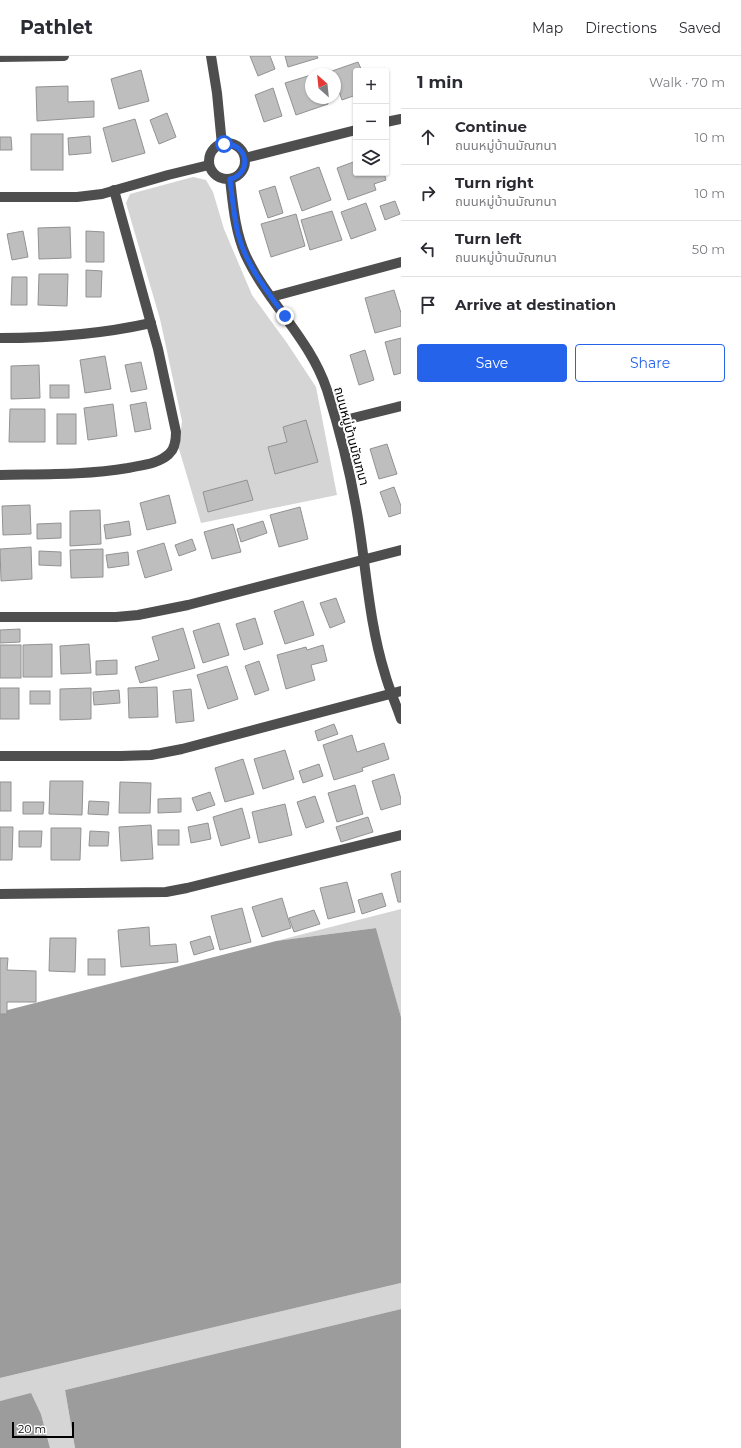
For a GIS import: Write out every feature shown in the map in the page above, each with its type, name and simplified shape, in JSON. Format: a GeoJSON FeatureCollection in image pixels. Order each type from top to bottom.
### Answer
{"type":"FeatureCollection","features":[{"type":"Feature","properties":{"kind":"street"},"geometry":{"type":"LineString","coordinates":[[0,57],[64,56]]}},
{"type":"Feature","properties":{"kind":"street"},"geometry":{"type":"LineString","coordinates":[[211,56],[218,93],[222,145]]}},
{"type":"Feature","properties":{"kind":"street"},"geometry":{"type":"LineString","coordinates":[[389,121],[401,119]]}},
{"type":"Feature","properties":{"kind":"street"},"geometry":{"type":"LineString","coordinates":[[244,158],[353,131]]}},
{"type":"Feature","properties":{"kind":"street"},"geometry":{"type":"LineString","coordinates":[[222,145],[235,145],[243,152],[244,168],[240,174],[230,179],[218,177],[212,172],[209,165],[209,158],[212,151],[217,146],[222,145]]}},
{"type":"Feature","properties":{"kind":"street"},"geometry":{"type":"LineString","coordinates":[[0,197],[78,197],[114,190],[209,165]]}},
{"type":"Feature","properties":{"kind":"street","name":"ถนนหมู่บ้านมัณฑนา"},"geometry":{"type":"LineString","coordinates":[[230,179],[238,234],[246,256],[263,286],[308,350],[326,388],[337,422],[356,507],[374,625],[384,673],[396,692],[401,719]]}},
{"type":"Feature","properties":{"kind":"street"},"geometry":{"type":"LineString","coordinates":[[0,475],[77,474],[142,465],[161,460],[170,454],[176,443],[176,432],[158,349],[114,190]]}},
{"type":"Feature","properties":{"kind":"street"},"geometry":{"type":"LineString","coordinates":[[271,297],[401,262]]}},
{"type":"Feature","properties":{"kind":"street"},"geometry":{"type":"LineString","coordinates":[[0,338],[64,336],[127,328],[151,323]]}},
{"type":"Feature","properties":{"kind":"street"},"geometry":{"type":"LineString","coordinates":[[337,422],[401,406]]}},
{"type":"Feature","properties":{"kind":"street"},"geometry":{"type":"LineString","coordinates":[[0,617],[116,617],[138,615],[174,608],[401,550]]}},
{"type":"Feature","properties":{"kind":"street"},"geometry":{"type":"LineString","coordinates":[[0,756],[151,755],[182,749],[396,692]]}},
{"type":"Feature","properties":{"kind":"street"},"geometry":{"type":"LineString","coordinates":[[0,894],[166,892],[401,835]]}},
{"type":"Feature","properties":{"kind":"shaded area"},"geometry":{"type":"Polygon","coordinates":[[[193,177],[206,180],[213,192],[224,229],[252,295],[287,343],[316,387],[337,495],[201,523],[179,449],[182,421],[160,319],[126,203],[130,194],[193,177]]]}},
{"type":"Feature","properties":{"kind":"shaded area"},"geometry":{"type":"Polygon","coordinates":[[[401,909],[401,1017],[376,928],[276,941],[401,909]]]}},
{"type":"Feature","properties":{"kind":"shaded area"},"geometry":{"type":"Polygon","coordinates":[[[376,928],[401,1017],[401,1283],[0,1378],[0,1012],[276,941],[376,928]]]}},
{"type":"Feature","properties":{"kind":"shaded area"},"geometry":{"type":"Polygon","coordinates":[[[401,1283],[401,1309],[65,1390],[75,1448],[50,1448],[41,1414],[31,1394],[0,1401],[0,1378],[401,1283]]]}},
{"type":"Feature","properties":{"kind":"shaded area"},"geometry":{"type":"Polygon","coordinates":[[[401,1309],[401,1448],[75,1448],[65,1390],[401,1309]]]}},
{"type":"Feature","properties":{"kind":"shaded area"},"geometry":{"type":"Polygon","coordinates":[[[31,1393],[41,1414],[50,1448],[0,1448],[0,1401],[31,1393]]]}},
{"type":"Feature","properties":{"kind":"building"},"geometry":{"type":"Polygon","coordinates":[[[250,56],[270,56],[275,69],[258,76],[250,56]]]}},
{"type":"Feature","properties":{"kind":"building"},"geometry":{"type":"Polygon","coordinates":[[[285,56],[317,56],[318,58],[288,67],[285,56]]]}},
{"type":"Feature","properties":{"kind":"building"},"geometry":{"type":"Polygon","coordinates":[[[358,62],[361,68],[353,68],[353,96],[342,100],[341,97],[341,68],[358,62]]]}},
{"type":"Feature","properties":{"kind":"building"},"geometry":{"type":"Polygon","coordinates":[[[141,70],[149,101],[119,109],[111,79],[141,70]]]}},
{"type":"Feature","properties":{"kind":"building"},"geometry":{"type":"Polygon","coordinates":[[[305,77],[305,104],[328,104],[296,115],[285,83],[305,77]]]}},
{"type":"Feature","properties":{"kind":"building"},"geometry":{"type":"Polygon","coordinates":[[[68,86],[68,102],[94,101],[94,117],[37,121],[36,87],[68,86]]]}},
{"type":"Feature","properties":{"kind":"building"},"geometry":{"type":"Polygon","coordinates":[[[273,88],[282,116],[264,122],[255,95],[273,88]]]}},
{"type":"Feature","properties":{"kind":"building"},"geometry":{"type":"Polygon","coordinates":[[[167,113],[176,137],[159,144],[150,120],[167,113]]]}},
{"type":"Feature","properties":{"kind":"building"},"geometry":{"type":"Polygon","coordinates":[[[135,119],[145,153],[112,162],[103,128],[135,119]]]}},
{"type":"Feature","properties":{"kind":"building"},"geometry":{"type":"Polygon","coordinates":[[[31,134],[63,134],[63,170],[31,170],[31,134]]]}},
{"type":"Feature","properties":{"kind":"building"},"geometry":{"type":"Polygon","coordinates":[[[90,136],[91,153],[69,155],[68,138],[90,136]]]}},
{"type":"Feature","properties":{"kind":"building"},"geometry":{"type":"Polygon","coordinates":[[[0,137],[11,137],[12,150],[0,150],[0,137]]]}},
{"type":"Feature","properties":{"kind":"building"},"geometry":{"type":"Polygon","coordinates":[[[353,162],[353,176],[385,176],[386,180],[374,184],[376,190],[348,200],[337,168],[353,162]]]}},
{"type":"Feature","properties":{"kind":"building"},"geometry":{"type":"Polygon","coordinates":[[[319,167],[331,200],[302,211],[290,177],[319,167]]]}},
{"type":"Feature","properties":{"kind":"building"},"geometry":{"type":"Polygon","coordinates":[[[275,186],[283,213],[268,218],[259,191],[275,186]]]}},
{"type":"Feature","properties":{"kind":"building"},"geometry":{"type":"Polygon","coordinates":[[[395,201],[400,214],[385,220],[380,206],[395,201]]]}},
{"type":"Feature","properties":{"kind":"building"},"geometry":{"type":"Polygon","coordinates":[[[366,203],[376,230],[351,239],[341,212],[366,203]]]}},
{"type":"Feature","properties":{"kind":"building"},"geometry":{"type":"Polygon","coordinates":[[[332,211],[342,240],[310,250],[301,220],[332,211]]]}},
{"type":"Feature","properties":{"kind":"building"},"geometry":{"type":"Polygon","coordinates":[[[296,214],[305,246],[271,257],[261,224],[296,214]]]}},
{"type":"Feature","properties":{"kind":"building"},"geometry":{"type":"Polygon","coordinates":[[[70,227],[71,258],[39,259],[38,228],[70,227]]]}},
{"type":"Feature","properties":{"kind":"building"},"geometry":{"type":"Polygon","coordinates":[[[23,231],[28,257],[12,260],[7,234],[23,231]]]}},
{"type":"Feature","properties":{"kind":"building"},"geometry":{"type":"Polygon","coordinates":[[[86,231],[104,232],[104,262],[86,262],[86,231]]]}},
{"type":"Feature","properties":{"kind":"building"},"geometry":{"type":"Polygon","coordinates":[[[86,270],[102,271],[101,297],[86,297],[86,270]]]}},
{"type":"Feature","properties":{"kind":"building"},"geometry":{"type":"Polygon","coordinates":[[[39,274],[68,274],[67,306],[38,305],[39,274]]]}},
{"type":"Feature","properties":{"kind":"building"},"geometry":{"type":"Polygon","coordinates":[[[12,277],[27,277],[27,305],[11,305],[12,277]]]}},
{"type":"Feature","properties":{"kind":"building"},"geometry":{"type":"Polygon","coordinates":[[[394,290],[401,313],[401,326],[375,333],[365,298],[394,290]]]}},
{"type":"Feature","properties":{"kind":"building"},"geometry":{"type":"Polygon","coordinates":[[[401,338],[401,373],[394,375],[385,342],[401,338]]]}},
{"type":"Feature","properties":{"kind":"building"},"geometry":{"type":"Polygon","coordinates":[[[365,350],[374,380],[359,385],[350,355],[365,350]]]}},
{"type":"Feature","properties":{"kind":"building"},"geometry":{"type":"Polygon","coordinates":[[[105,356],[111,389],[85,393],[80,360],[105,356]]]}},
{"type":"Feature","properties":{"kind":"building"},"geometry":{"type":"Polygon","coordinates":[[[141,362],[147,389],[131,392],[125,365],[141,362]]]}},
{"type":"Feature","properties":{"kind":"building"},"geometry":{"type":"Polygon","coordinates":[[[39,365],[40,398],[11,399],[11,366],[39,365]]]}},
{"type":"Feature","properties":{"kind":"building"},"geometry":{"type":"Polygon","coordinates":[[[50,385],[69,385],[69,398],[50,398],[50,385]]]}},
{"type":"Feature","properties":{"kind":"building"},"geometry":{"type":"Polygon","coordinates":[[[146,402],[151,429],[135,432],[130,405],[146,402]]]}},
{"type":"Feature","properties":{"kind":"building"},"geometry":{"type":"Polygon","coordinates":[[[113,404],[117,436],[88,440],[84,408],[113,404]]]}},
{"type":"Feature","properties":{"kind":"building"},"geometry":{"type":"Polygon","coordinates":[[[10,409],[45,409],[45,442],[9,442],[10,409]]]}},
{"type":"Feature","properties":{"kind":"building"},"geometry":{"type":"Polygon","coordinates":[[[57,414],[76,414],[76,444],[57,444],[57,414]]]}},
{"type":"Feature","properties":{"kind":"building"},"geometry":{"type":"Polygon","coordinates":[[[306,420],[318,462],[275,474],[268,447],[287,442],[283,427],[306,420]]]}},
{"type":"Feature","properties":{"kind":"building"},"geometry":{"type":"Polygon","coordinates":[[[387,444],[397,474],[379,479],[370,449],[387,444]]]}},
{"type":"Feature","properties":{"kind":"building"},"geometry":{"type":"Polygon","coordinates":[[[247,480],[253,500],[208,512],[203,492],[247,480]]]}},
{"type":"Feature","properties":{"kind":"building"},"geometry":{"type":"Polygon","coordinates":[[[394,487],[401,506],[401,513],[389,517],[380,492],[394,487]]]}},
{"type":"Feature","properties":{"kind":"building"},"geometry":{"type":"Polygon","coordinates":[[[169,495],[176,523],[147,530],[140,503],[169,495]]]}},
{"type":"Feature","properties":{"kind":"building"},"geometry":{"type":"Polygon","coordinates":[[[30,505],[31,534],[3,535],[2,506],[30,505]]]}},
{"type":"Feature","properties":{"kind":"building"},"geometry":{"type":"Polygon","coordinates":[[[300,507],[308,539],[279,547],[270,515],[300,507]]]}},
{"type":"Feature","properties":{"kind":"building"},"geometry":{"type":"Polygon","coordinates":[[[100,510],[101,544],[70,546],[70,511],[100,510]]]}},
{"type":"Feature","properties":{"kind":"building"},"geometry":{"type":"Polygon","coordinates":[[[129,521],[131,535],[106,539],[104,525],[129,521]]]}},
{"type":"Feature","properties":{"kind":"building"},"geometry":{"type":"Polygon","coordinates":[[[263,521],[267,533],[241,542],[237,529],[263,521]]]}},
{"type":"Feature","properties":{"kind":"building"},"geometry":{"type":"Polygon","coordinates":[[[61,523],[61,538],[37,539],[37,524],[61,523]]]}},
{"type":"Feature","properties":{"kind":"building"},"geometry":{"type":"Polygon","coordinates":[[[233,524],[241,552],[212,559],[204,532],[233,524]]]}},
{"type":"Feature","properties":{"kind":"building"},"geometry":{"type":"Polygon","coordinates":[[[192,539],[196,550],[179,556],[175,545],[192,539]]]}},
{"type":"Feature","properties":{"kind":"building"},"geometry":{"type":"Polygon","coordinates":[[[164,543],[172,570],[145,578],[137,551],[164,543]]]}},
{"type":"Feature","properties":{"kind":"building"},"geometry":{"type":"Polygon","coordinates":[[[31,547],[32,579],[1,581],[0,549],[31,547]]]}},
{"type":"Feature","properties":{"kind":"building"},"geometry":{"type":"Polygon","coordinates":[[[103,549],[103,577],[71,578],[70,550],[103,549]]]}},
{"type":"Feature","properties":{"kind":"building"},"geometry":{"type":"Polygon","coordinates":[[[39,551],[61,552],[61,566],[39,565],[39,551]]]}},
{"type":"Feature","properties":{"kind":"building"},"geometry":{"type":"Polygon","coordinates":[[[128,552],[129,565],[108,568],[106,555],[128,552]]]}},
{"type":"Feature","properties":{"kind":"building"},"geometry":{"type":"Polygon","coordinates":[[[336,598],[345,622],[330,628],[320,603],[336,598]]]}},
{"type":"Feature","properties":{"kind":"building"},"geometry":{"type":"Polygon","coordinates":[[[303,601],[314,635],[285,644],[274,611],[303,601]]]}},
{"type":"Feature","properties":{"kind":"building"},"geometry":{"type":"Polygon","coordinates":[[[255,618],[263,644],[244,650],[236,624],[255,618]]]}},
{"type":"Feature","properties":{"kind":"building"},"geometry":{"type":"Polygon","coordinates":[[[219,623],[229,655],[203,663],[193,631],[219,623]]]}},
{"type":"Feature","properties":{"kind":"building"},"geometry":{"type":"Polygon","coordinates":[[[183,628],[195,668],[140,683],[135,667],[159,660],[152,637],[183,628]]]}},
{"type":"Feature","properties":{"kind":"building"},"geometry":{"type":"Polygon","coordinates":[[[20,629],[20,642],[0,643],[0,630],[20,629]]]}},
{"type":"Feature","properties":{"kind":"building"},"geometry":{"type":"Polygon","coordinates":[[[52,644],[52,677],[23,677],[23,645],[52,644]]]}},
{"type":"Feature","properties":{"kind":"building"},"geometry":{"type":"Polygon","coordinates":[[[89,644],[91,673],[61,674],[60,646],[89,644]]]}},
{"type":"Feature","properties":{"kind":"building"},"geometry":{"type":"Polygon","coordinates":[[[0,645],[21,645],[21,678],[0,678],[0,645]]]}},
{"type":"Feature","properties":{"kind":"building"},"geometry":{"type":"Polygon","coordinates":[[[323,645],[327,661],[311,665],[315,680],[286,689],[277,655],[306,647],[307,650],[323,645]]]}},
{"type":"Feature","properties":{"kind":"building"},"geometry":{"type":"Polygon","coordinates":[[[117,660],[117,674],[96,675],[96,661],[117,660]]]}},
{"type":"Feature","properties":{"kind":"building"},"geometry":{"type":"Polygon","coordinates":[[[259,661],[269,690],[255,695],[245,666],[259,661]]]}},
{"type":"Feature","properties":{"kind":"building"},"geometry":{"type":"Polygon","coordinates":[[[227,666],[238,699],[208,709],[197,675],[227,666]]]}},
{"type":"Feature","properties":{"kind":"building"},"geometry":{"type":"Polygon","coordinates":[[[157,687],[158,717],[129,718],[128,688],[157,687]]]}},
{"type":"Feature","properties":{"kind":"building"},"geometry":{"type":"Polygon","coordinates":[[[0,688],[19,688],[19,719],[0,719],[0,688]]]}},
{"type":"Feature","properties":{"kind":"building"},"geometry":{"type":"Polygon","coordinates":[[[91,688],[91,719],[60,720],[60,689],[91,688]]]}},
{"type":"Feature","properties":{"kind":"building"},"geometry":{"type":"Polygon","coordinates":[[[191,689],[194,721],[176,723],[173,691],[191,689]]]}},
{"type":"Feature","properties":{"kind":"building"},"geometry":{"type":"Polygon","coordinates":[[[119,690],[120,703],[94,705],[93,692],[119,690]]]}},
{"type":"Feature","properties":{"kind":"building"},"geometry":{"type":"Polygon","coordinates":[[[30,691],[50,691],[50,704],[30,704],[30,691]]]}},
{"type":"Feature","properties":{"kind":"building"},"geometry":{"type":"Polygon","coordinates":[[[334,724],[338,734],[318,741],[315,731],[334,724]]]}},
{"type":"Feature","properties":{"kind":"building"},"geometry":{"type":"Polygon","coordinates":[[[352,735],[357,752],[384,743],[389,759],[362,768],[363,771],[334,780],[323,745],[352,735]]]}},
{"type":"Feature","properties":{"kind":"building"},"geometry":{"type":"Polygon","coordinates":[[[285,750],[294,779],[263,789],[254,759],[285,750]]]}},
{"type":"Feature","properties":{"kind":"building"},"geometry":{"type":"Polygon","coordinates":[[[243,759],[254,794],[225,802],[215,768],[243,759]]]}},
{"type":"Feature","properties":{"kind":"building"},"geometry":{"type":"Polygon","coordinates":[[[319,764],[323,776],[303,783],[299,771],[319,764]]]}},
{"type":"Feature","properties":{"kind":"building"},"geometry":{"type":"Polygon","coordinates":[[[394,774],[401,804],[381,810],[372,781],[394,774]]]}},
{"type":"Feature","properties":{"kind":"building"},"geometry":{"type":"Polygon","coordinates":[[[50,781],[83,781],[82,815],[49,814],[50,781]]]}},
{"type":"Feature","properties":{"kind":"building"},"geometry":{"type":"Polygon","coordinates":[[[0,782],[11,782],[11,811],[0,811],[0,782]]]}},
{"type":"Feature","properties":{"kind":"building"},"geometry":{"type":"Polygon","coordinates":[[[120,782],[151,783],[150,813],[119,813],[120,782]]]}},
{"type":"Feature","properties":{"kind":"building"},"geometry":{"type":"Polygon","coordinates":[[[355,785],[363,814],[337,822],[328,793],[355,785]]]}},
{"type":"Feature","properties":{"kind":"building"},"geometry":{"type":"Polygon","coordinates":[[[210,792],[215,805],[197,811],[192,798],[210,792]]]}},
{"type":"Feature","properties":{"kind":"building"},"geometry":{"type":"Polygon","coordinates":[[[315,796],[324,822],[306,828],[297,802],[315,796]]]}},
{"type":"Feature","properties":{"kind":"building"},"geometry":{"type":"Polygon","coordinates":[[[181,798],[181,812],[158,813],[158,799],[181,798]]]}},
{"type":"Feature","properties":{"kind":"building"},"geometry":{"type":"Polygon","coordinates":[[[89,801],[109,802],[108,815],[88,814],[89,801]]]}},
{"type":"Feature","properties":{"kind":"building"},"geometry":{"type":"Polygon","coordinates":[[[23,802],[44,802],[43,814],[23,814],[23,802]]]}},
{"type":"Feature","properties":{"kind":"building"},"geometry":{"type":"Polygon","coordinates":[[[285,804],[292,835],[259,843],[252,812],[285,804]]]}},
{"type":"Feature","properties":{"kind":"building"},"geometry":{"type":"Polygon","coordinates":[[[242,808],[250,838],[221,846],[213,817],[242,808]]]}},
{"type":"Feature","properties":{"kind":"building"},"geometry":{"type":"Polygon","coordinates":[[[368,817],[373,832],[341,842],[336,827],[368,817]]]}},
{"type":"Feature","properties":{"kind":"building"},"geometry":{"type":"Polygon","coordinates":[[[208,823],[211,839],[191,843],[188,827],[208,823]]]}},
{"type":"Feature","properties":{"kind":"building"},"geometry":{"type":"Polygon","coordinates":[[[151,825],[153,859],[121,861],[119,827],[151,825]]]}},
{"type":"Feature","properties":{"kind":"building"},"geometry":{"type":"Polygon","coordinates":[[[0,827],[13,827],[12,860],[0,860],[0,827]]]}},
{"type":"Feature","properties":{"kind":"building"},"geometry":{"type":"Polygon","coordinates":[[[51,828],[81,828],[80,860],[51,860],[51,828]]]}},
{"type":"Feature","properties":{"kind":"building"},"geometry":{"type":"Polygon","coordinates":[[[158,830],[179,830],[179,845],[158,845],[158,830]]]}},
{"type":"Feature","properties":{"kind":"building"},"geometry":{"type":"Polygon","coordinates":[[[19,831],[42,831],[41,847],[19,847],[19,831]]]}},
{"type":"Feature","properties":{"kind":"building"},"geometry":{"type":"Polygon","coordinates":[[[90,831],[109,832],[108,846],[89,846],[90,831]]]}},
{"type":"Feature","properties":{"kind":"building"},"geometry":{"type":"Polygon","coordinates":[[[401,871],[401,902],[398,902],[391,874],[401,871]]]}},
{"type":"Feature","properties":{"kind":"building"},"geometry":{"type":"Polygon","coordinates":[[[347,882],[355,912],[328,919],[320,888],[347,882]]]}},
{"type":"Feature","properties":{"kind":"building"},"geometry":{"type":"Polygon","coordinates":[[[382,893],[386,906],[362,914],[358,900],[382,893]]]}},
{"type":"Feature","properties":{"kind":"building"},"geometry":{"type":"Polygon","coordinates":[[[282,898],[291,928],[262,937],[252,907],[282,898]]]}},
{"type":"Feature","properties":{"kind":"building"},"geometry":{"type":"Polygon","coordinates":[[[242,908],[251,942],[220,950],[211,916],[242,908]]]}},
{"type":"Feature","properties":{"kind":"building"},"geometry":{"type":"Polygon","coordinates":[[[314,910],[320,924],[294,932],[289,918],[314,910]]]}},
{"type":"Feature","properties":{"kind":"building"},"geometry":{"type":"Polygon","coordinates":[[[149,927],[150,946],[176,944],[178,962],[121,967],[118,930],[149,927]]]}},
{"type":"Feature","properties":{"kind":"building"},"geometry":{"type":"Polygon","coordinates":[[[210,936],[214,949],[194,955],[190,942],[210,936]]]}},
{"type":"Feature","properties":{"kind":"building"},"geometry":{"type":"Polygon","coordinates":[[[50,938],[76,938],[75,972],[49,971],[50,938]]]}},
{"type":"Feature","properties":{"kind":"building"},"geometry":{"type":"Polygon","coordinates":[[[0,958],[8,958],[7,970],[36,971],[36,1002],[7,1002],[7,1014],[0,1014],[0,958]]]}},
{"type":"Feature","properties":{"kind":"building"},"geometry":{"type":"Polygon","coordinates":[[[88,959],[105,959],[105,975],[88,975],[88,959]]]}},
{"type":"Feature","properties":{"kind":"route"},"geometry":{"type":"LineString","coordinates":[[224,144],[235,145],[240,148],[243,152],[245,160],[244,168],[240,174],[230,179],[238,234],[246,256],[263,286],[285,316]]}}]}
